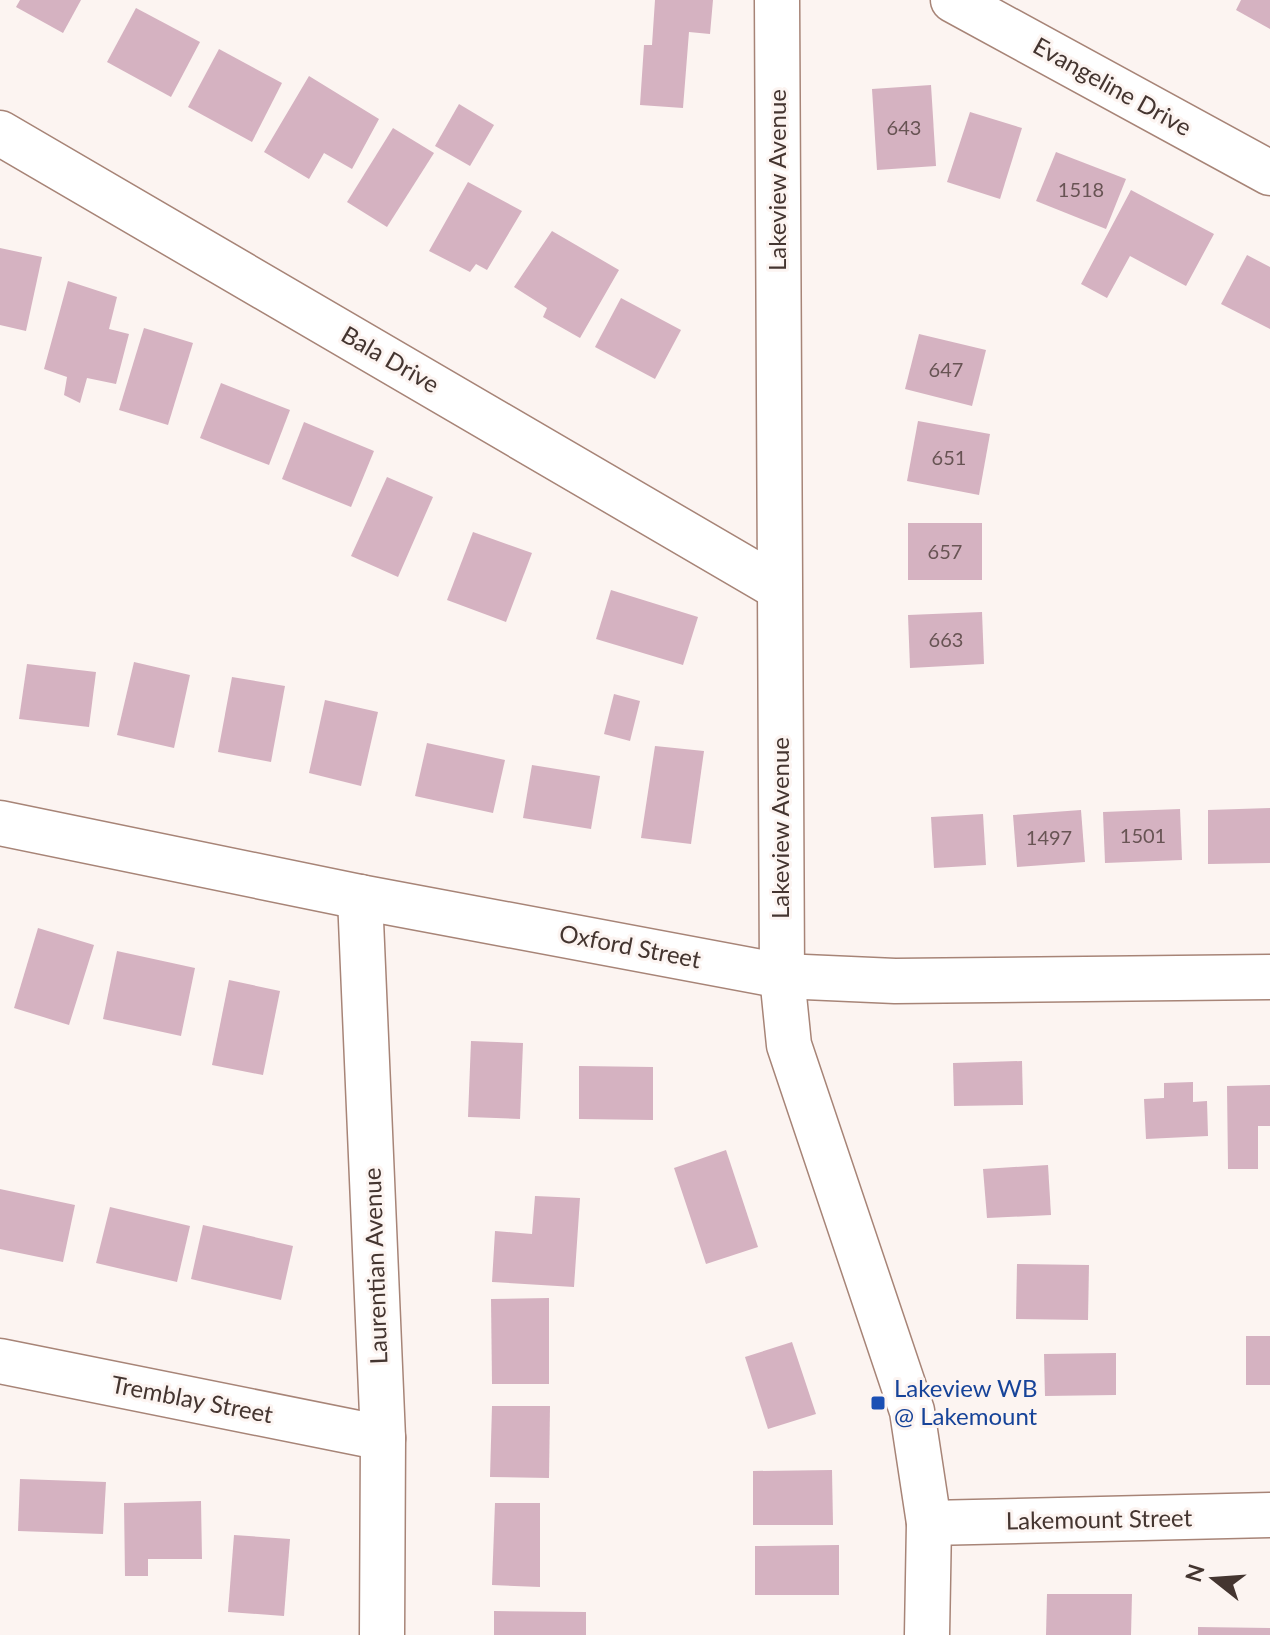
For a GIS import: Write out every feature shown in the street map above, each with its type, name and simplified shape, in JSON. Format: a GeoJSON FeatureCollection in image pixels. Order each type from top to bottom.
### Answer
{"type":"FeatureCollection","features":[{"type":"Feature","properties":{"kind":"street","name":"Lakeview Avenue"},"geometry":{"type":"LineString","coordinates":[[777,0],[782,976],[789,1045],[912,1411],[929,1523],[927,1635]]}},
{"type":"Feature","properties":{"kind":"street","name":"Evangeline Drive"},"geometry":{"type":"LineString","coordinates":[[953,0],[1270,173]]}},
{"type":"Feature","properties":{"kind":"street","name":"Bala Drive"},"geometry":{"type":"LineString","coordinates":[[0,133],[779,588]]}},
{"type":"Feature","properties":{"kind":"street","name":"Oxford Street"},"geometry":{"type":"LineString","coordinates":[[0,823],[360,897],[782,976],[895,981],[1270,977]]}},
{"type":"Feature","properties":{"kind":"street","name":"Laurentian Avenue"},"geometry":{"type":"LineString","coordinates":[[360,897],[383,1438],[382,1635]]}},
{"type":"Feature","properties":{"kind":"street","name":"Tremblay Street"},"geometry":{"type":"LineString","coordinates":[[0,1361],[383,1438]]}},
{"type":"Feature","properties":{"kind":"street","name":"Lakemount Street"},"geometry":{"type":"LineString","coordinates":[[929,1523],[1270,1515]]}},
{"type":"Feature","properties":{"kind":"building"},"geometry":{"type":"Polygon","coordinates":[[[20,0],[81,0],[63,33],[16,7],[20,0]]]}},
{"type":"Feature","properties":{"kind":"building"},"geometry":{"type":"Polygon","coordinates":[[[655,0],[713,0],[710,34],[689,32],[683,108],[640,105],[644,45],[652,45],[655,0]]]}},
{"type":"Feature","properties":{"kind":"building"},"geometry":{"type":"Polygon","coordinates":[[[1241,0],[1270,0],[1270,29],[1236,10],[1241,0]]]}},
{"type":"Feature","properties":{"kind":"building"},"geometry":{"type":"Polygon","coordinates":[[[136,8],[200,42],[171,97],[107,62],[136,8]]]}},
{"type":"Feature","properties":{"kind":"building"},"geometry":{"type":"Polygon","coordinates":[[[219,49],[282,83],[252,142],[188,107],[219,49]]]}},
{"type":"Feature","properties":{"kind":"building"},"geometry":{"type":"Polygon","coordinates":[[[309,76],[379,119],[352,169],[324,153],[309,179],[264,152],[309,76]]]}},
{"type":"Feature","properties":{"kind":"building"},"geometry":{"type":"Polygon","coordinates":[[[931,85],[936,166],[877,170],[872,89],[931,85]]]}},
{"type":"Feature","properties":{"kind":"building"},"geometry":{"type":"Polygon","coordinates":[[[459,104],[494,125],[470,166],[435,146],[459,104]]]}},
{"type":"Feature","properties":{"kind":"building"},"geometry":{"type":"Polygon","coordinates":[[[970,112],[1022,128],[1000,199],[947,182],[970,112]]]}},
{"type":"Feature","properties":{"kind":"building"},"geometry":{"type":"Polygon","coordinates":[[[393,128],[434,153],[387,227],[347,202],[393,128]]]}},
{"type":"Feature","properties":{"kind":"building"},"geometry":{"type":"Polygon","coordinates":[[[1056,152],[1126,179],[1106,229],[1036,201],[1056,152]]]}},
{"type":"Feature","properties":{"kind":"building"},"geometry":{"type":"Polygon","coordinates":[[[468,182],[522,211],[487,270],[476,264],[470,272],[429,251],[468,182]]]}},
{"type":"Feature","properties":{"kind":"building"},"geometry":{"type":"Polygon","coordinates":[[[1131,190],[1214,234],[1186,286],[1130,256],[1107,298],[1081,284],[1131,190]]]}},
{"type":"Feature","properties":{"kind":"building"},"geometry":{"type":"Polygon","coordinates":[[[552,231],[619,270],[580,338],[543,317],[547,308],[514,287],[552,231]]]}},
{"type":"Feature","properties":{"kind":"building"},"geometry":{"type":"Polygon","coordinates":[[[0,248],[42,257],[26,331],[0,325],[0,248]]]}},
{"type":"Feature","properties":{"kind":"building"},"geometry":{"type":"Polygon","coordinates":[[[1247,255],[1270,267],[1270,329],[1221,304],[1247,255]]]}},
{"type":"Feature","properties":{"kind":"building"},"geometry":{"type":"Polygon","coordinates":[[[68,281],[117,297],[109,329],[129,334],[116,384],[87,378],[80,403],[64,395],[67,377],[44,369],[68,281]]]}},
{"type":"Feature","properties":{"kind":"building"},"geometry":{"type":"Polygon","coordinates":[[[621,298],[681,330],[655,379],[595,347],[621,298]]]}},
{"type":"Feature","properties":{"kind":"building"},"geometry":{"type":"Polygon","coordinates":[[[144,328],[193,343],[168,425],[119,410],[144,328]]]}},
{"type":"Feature","properties":{"kind":"building"},"geometry":{"type":"Polygon","coordinates":[[[919,334],[986,350],[972,406],[905,389],[919,334]]]}},
{"type":"Feature","properties":{"kind":"building"},"geometry":{"type":"Polygon","coordinates":[[[221,383],[290,410],[269,465],[200,438],[221,383]]]}},
{"type":"Feature","properties":{"kind":"building"},"geometry":{"type":"Polygon","coordinates":[[[918,421],[990,434],[979,495],[907,481],[918,421]]]}},
{"type":"Feature","properties":{"kind":"building"},"geometry":{"type":"Polygon","coordinates":[[[304,422],[374,451],[351,507],[282,479],[304,422]]]}},
{"type":"Feature","properties":{"kind":"building"},"geometry":{"type":"Polygon","coordinates":[[[387,477],[433,497],[398,577],[351,556],[387,477]]]}},
{"type":"Feature","properties":{"kind":"building"},"geometry":{"type":"Polygon","coordinates":[[[908,523],[982,523],[982,580],[908,580],[908,523]]]}},
{"type":"Feature","properties":{"kind":"building"},"geometry":{"type":"Polygon","coordinates":[[[473,532],[532,553],[506,622],[447,600],[473,532]]]}},
{"type":"Feature","properties":{"kind":"building"},"geometry":{"type":"Polygon","coordinates":[[[611,590],[698,617],[683,665],[596,639],[611,590]]]}},
{"type":"Feature","properties":{"kind":"building"},"geometry":{"type":"Polygon","coordinates":[[[982,612],[984,664],[910,668],[908,615],[982,612]]]}},
{"type":"Feature","properties":{"kind":"building"},"geometry":{"type":"Polygon","coordinates":[[[134,662],[190,675],[174,748],[117,735],[134,662]]]}},
{"type":"Feature","properties":{"kind":"building"},"geometry":{"type":"Polygon","coordinates":[[[27,664],[96,672],[89,727],[19,719],[27,664]]]}},
{"type":"Feature","properties":{"kind":"building"},"geometry":{"type":"Polygon","coordinates":[[[232,677],[285,686],[271,762],[218,752],[232,677]]]}},
{"type":"Feature","properties":{"kind":"building"},"geometry":{"type":"Polygon","coordinates":[[[614,694],[640,701],[630,741],[604,734],[614,694]]]}},
{"type":"Feature","properties":{"kind":"building"},"geometry":{"type":"Polygon","coordinates":[[[325,700],[378,712],[361,786],[309,773],[325,700]]]}},
{"type":"Feature","properties":{"kind":"building"},"geometry":{"type":"Polygon","coordinates":[[[427,743],[505,760],[493,813],[415,796],[427,743]]]}},
{"type":"Feature","properties":{"kind":"building"},"geometry":{"type":"Polygon","coordinates":[[[655,746],[704,751],[691,844],[641,838],[655,746]]]}},
{"type":"Feature","properties":{"kind":"building"},"geometry":{"type":"Polygon","coordinates":[[[532,765],[600,776],[591,829],[523,818],[532,765]]]}},
{"type":"Feature","properties":{"kind":"building"},"geometry":{"type":"Polygon","coordinates":[[[1270,808],[1270,863],[1208,864],[1208,810],[1270,808]]]}},
{"type":"Feature","properties":{"kind":"building"},"geometry":{"type":"Polygon","coordinates":[[[1180,809],[1182,860],[1105,863],[1103,812],[1180,809]]]}},
{"type":"Feature","properties":{"kind":"building"},"geometry":{"type":"Polygon","coordinates":[[[1081,810],[1085,862],[1017,867],[1013,815],[1081,810]]]}},
{"type":"Feature","properties":{"kind":"building"},"geometry":{"type":"Polygon","coordinates":[[[983,814],[986,865],[934,868],[931,817],[983,814]]]}},
{"type":"Feature","properties":{"kind":"building"},"geometry":{"type":"Polygon","coordinates":[[[38,928],[94,945],[69,1025],[14,1008],[38,928]]]}},
{"type":"Feature","properties":{"kind":"building"},"geometry":{"type":"Polygon","coordinates":[[[117,951],[195,968],[181,1036],[103,1019],[117,951]]]}},
{"type":"Feature","properties":{"kind":"building"},"geometry":{"type":"Polygon","coordinates":[[[229,980],[280,991],[263,1075],[212,1065],[229,980]]]}},
{"type":"Feature","properties":{"kind":"building"},"geometry":{"type":"Polygon","coordinates":[[[471,1041],[523,1043],[520,1119],[468,1117],[471,1041]]]}},
{"type":"Feature","properties":{"kind":"building"},"geometry":{"type":"Polygon","coordinates":[[[1022,1061],[1023,1105],[954,1106],[953,1063],[1022,1061]]]}},
{"type":"Feature","properties":{"kind":"building"},"geometry":{"type":"Polygon","coordinates":[[[579,1066],[653,1067],[653,1120],[579,1119],[579,1066]]]}},
{"type":"Feature","properties":{"kind":"building"},"geometry":{"type":"Polygon","coordinates":[[[1193,1082],[1193,1102],[1207,1101],[1208,1136],[1146,1139],[1144,1099],[1164,1098],[1164,1083],[1193,1082]]]}},
{"type":"Feature","properties":{"kind":"building"},"geometry":{"type":"Polygon","coordinates":[[[1270,1085],[1270,1126],[1258,1126],[1258,1169],[1228,1169],[1227,1086],[1270,1085]]]}},
{"type":"Feature","properties":{"kind":"building"},"geometry":{"type":"Polygon","coordinates":[[[726,1150],[758,1247],[706,1264],[674,1168],[726,1150]]]}},
{"type":"Feature","properties":{"kind":"building"},"geometry":{"type":"Polygon","coordinates":[[[1048,1165],[1051,1215],[987,1218],[983,1169],[1048,1165]]]}},
{"type":"Feature","properties":{"kind":"building"},"geometry":{"type":"Polygon","coordinates":[[[0,1189],[75,1205],[63,1262],[0,1249],[0,1189]]]}},
{"type":"Feature","properties":{"kind":"building"},"geometry":{"type":"Polygon","coordinates":[[[535,1196],[580,1198],[574,1287],[492,1282],[495,1231],[532,1234],[535,1196]]]}},
{"type":"Feature","properties":{"kind":"building"},"geometry":{"type":"Polygon","coordinates":[[[110,1207],[190,1226],[177,1282],[96,1263],[110,1207]]]}},
{"type":"Feature","properties":{"kind":"building"},"geometry":{"type":"Polygon","coordinates":[[[203,1225],[293,1246],[281,1300],[191,1279],[203,1225]]]}},
{"type":"Feature","properties":{"kind":"building"},"geometry":{"type":"Polygon","coordinates":[[[1017,1264],[1089,1265],[1088,1320],[1016,1319],[1017,1264]]]}},
{"type":"Feature","properties":{"kind":"building"},"geometry":{"type":"Polygon","coordinates":[[[549,1298],[549,1384],[492,1384],[491,1299],[549,1298]]]}},
{"type":"Feature","properties":{"kind":"building"},"geometry":{"type":"Polygon","coordinates":[[[1246,1336],[1270,1336],[1270,1385],[1246,1385],[1246,1336]]]}},
{"type":"Feature","properties":{"kind":"building"},"geometry":{"type":"Polygon","coordinates":[[[792,1342],[816,1414],[768,1429],[745,1357],[792,1342]]]}},
{"type":"Feature","properties":{"kind":"building"},"geometry":{"type":"Polygon","coordinates":[[[1116,1353],[1116,1395],[1045,1396],[1044,1354],[1116,1353]]]}},
{"type":"Feature","properties":{"kind":"building"},"geometry":{"type":"Polygon","coordinates":[[[492,1406],[550,1406],[549,1478],[490,1477],[492,1406]]]}},
{"type":"Feature","properties":{"kind":"building"},"geometry":{"type":"Polygon","coordinates":[[[832,1470],[833,1525],[753,1525],[753,1471],[832,1470]]]}},
{"type":"Feature","properties":{"kind":"building"},"geometry":{"type":"Polygon","coordinates":[[[20,1479],[106,1482],[103,1534],[18,1531],[20,1479]]]}},
{"type":"Feature","properties":{"kind":"building"},"geometry":{"type":"Polygon","coordinates":[[[201,1501],[202,1559],[148,1559],[148,1576],[125,1576],[124,1503],[201,1501]]]}},
{"type":"Feature","properties":{"kind":"building"},"geometry":{"type":"Polygon","coordinates":[[[495,1503],[540,1503],[540,1587],[492,1585],[495,1503]]]}},
{"type":"Feature","properties":{"kind":"building"},"geometry":{"type":"Polygon","coordinates":[[[234,1535],[290,1539],[284,1616],[228,1612],[234,1535]]]}},
{"type":"Feature","properties":{"kind":"building"},"geometry":{"type":"Polygon","coordinates":[[[839,1545],[839,1595],[755,1595],[755,1546],[839,1545]]]}},
{"type":"Feature","properties":{"kind":"building"},"geometry":{"type":"Polygon","coordinates":[[[1047,1594],[1132,1594],[1131,1635],[1046,1635],[1047,1594]]]}},
{"type":"Feature","properties":{"kind":"building"},"geometry":{"type":"Polygon","coordinates":[[[494,1611],[586,1612],[586,1635],[494,1635],[494,1611]]]}},
{"type":"Feature","properties":{"kind":"building"},"geometry":{"type":"Polygon","coordinates":[[[1198,1627],[1270,1628],[1270,1635],[1198,1635],[1198,1627]]]}},
{"type":"Feature","properties":{"kind":"place","name":"Lakeview WB @ Lakemount"},"geometry":{"type":"Point","coordinates":[878,1403]}}]}
